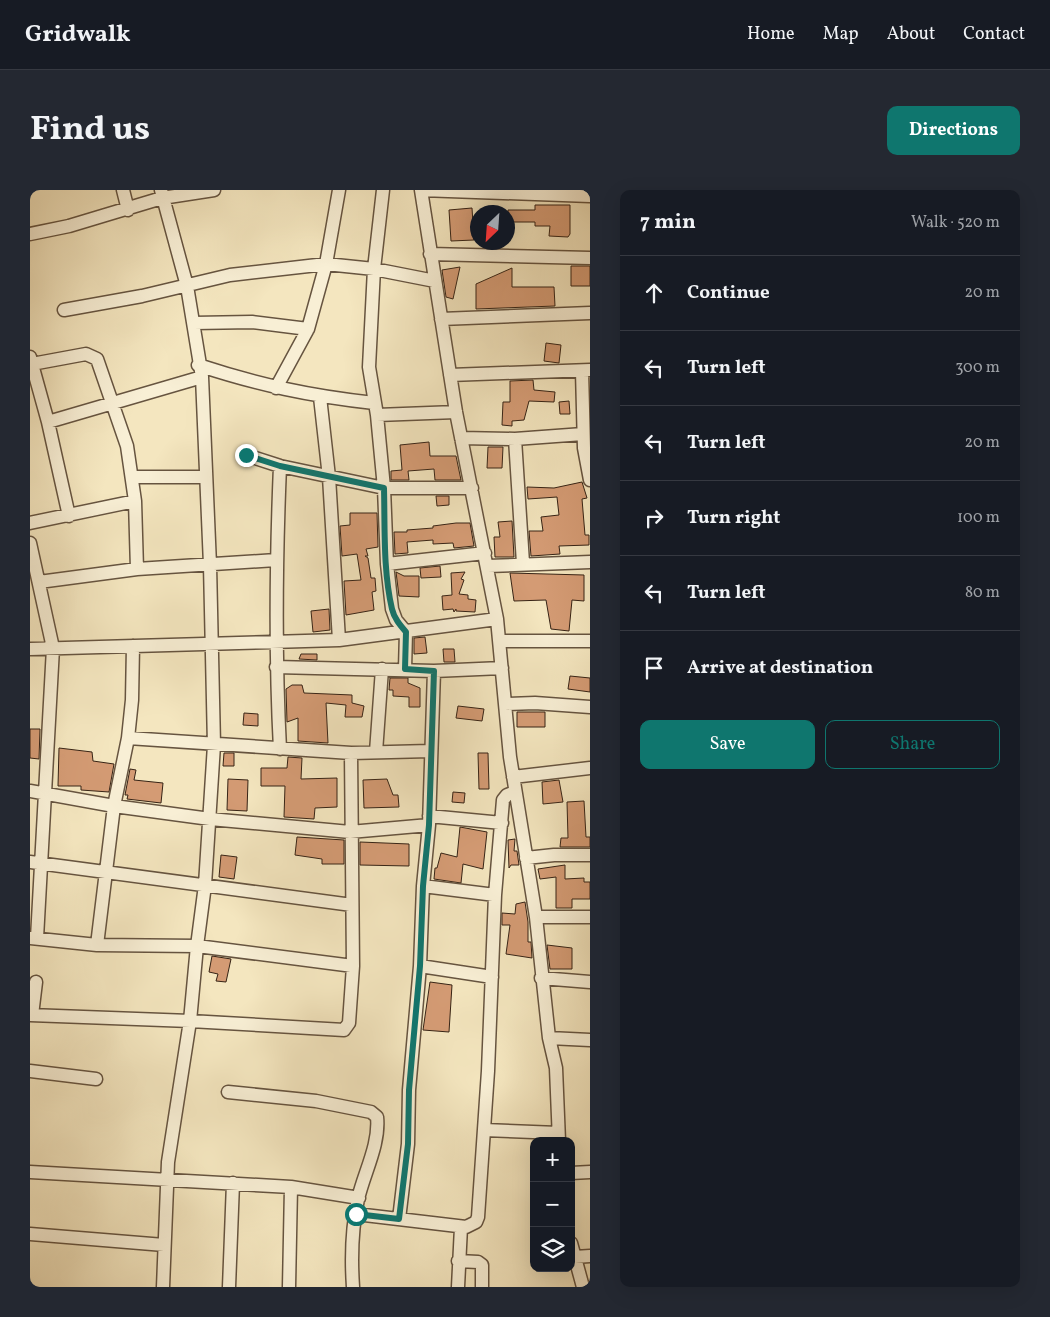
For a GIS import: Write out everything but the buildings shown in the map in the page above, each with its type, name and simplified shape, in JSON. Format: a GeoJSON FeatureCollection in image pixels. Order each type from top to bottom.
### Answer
{"type":"FeatureCollection","features":[{"type":"Feature","properties":{"kind":"street"},"geometry":{"type":"LineString","coordinates":[[123,190],[128,210]]}},
{"type":"Feature","properties":{"kind":"street"},"geometry":{"type":"LineString","coordinates":[[30,234],[69,226],[128,210],[162,194],[214,190]]}},
{"type":"Feature","properties":{"kind":"street"},"geometry":{"type":"LineString","coordinates":[[276,388],[308,329],[326,264],[339,190]]}},
{"type":"Feature","properties":{"kind":"street"},"geometry":{"type":"LineString","coordinates":[[383,190],[374,269],[369,368],[384,488],[387,564],[392,609],[396,620],[406,632],[405,669]]}},
{"type":"Feature","properties":{"kind":"street"},"geometry":{"type":"LineString","coordinates":[[484,1130],[558,1137],[556,1068],[549,1038],[536,918],[515,792],[499,640],[488,566],[456,412],[421,190],[590,196]]}},
{"type":"Feature","properties":{"kind":"street"},"geometry":{"type":"LineString","coordinates":[[162,194],[187,286],[200,371],[210,565],[214,745],[206,885],[197,946],[190,1021],[167,1179],[163,1287]]}},
{"type":"Feature","properties":{"kind":"street"},"geometry":{"type":"LineString","coordinates":[[430,254],[590,258]]}},
{"type":"Feature","properties":{"kind":"street"},"geometry":{"type":"LineString","coordinates":[[64,310],[187,286],[255,270],[326,264],[374,269],[435,281]]}},
{"type":"Feature","properties":{"kind":"street"},"geometry":{"type":"LineString","coordinates":[[441,319],[590,313]]}},
{"type":"Feature","properties":{"kind":"street"},"geometry":{"type":"LineString","coordinates":[[194,323],[252,322],[308,329]]}},
{"type":"Feature","properties":{"kind":"street"},"geometry":{"type":"LineString","coordinates":[[69,516],[48,422],[31,360],[86,354],[95,356],[123,432],[135,501],[137,569]]}},
{"type":"Feature","properties":{"kind":"street"},"geometry":{"type":"LineString","coordinates":[[48,422],[111,403],[200,371],[375,409],[456,412]]}},
{"type":"Feature","properties":{"kind":"street"},"geometry":{"type":"LineString","coordinates":[[450,375],[586,371],[583,434],[590,480]]}},
{"type":"Feature","properties":{"kind":"street"},"geometry":{"type":"LineString","coordinates":[[320,397],[329,477],[339,640]]}},
{"type":"Feature","properties":{"kind":"street"},"geometry":{"type":"LineString","coordinates":[[461,438],[515,439],[583,434]]}},
{"type":"Feature","properties":{"kind":"street"},"geometry":{"type":"LineString","coordinates":[[515,439],[523,563]]}},
{"type":"Feature","properties":{"kind":"street"},"geometry":{"type":"LineString","coordinates":[[246,455],[280,466],[384,488],[472,488]]}},
{"type":"Feature","properties":{"kind":"street"},"geometry":{"type":"LineString","coordinates":[[280,466],[276,560],[276,667],[280,749]]}},
{"type":"Feature","properties":{"kind":"street"},"geometry":{"type":"LineString","coordinates":[[132,477],[206,477]]}},
{"type":"Feature","properties":{"kind":"street"},"geometry":{"type":"LineString","coordinates":[[30,523],[135,501]]}},
{"type":"Feature","properties":{"kind":"street"},"geometry":{"type":"LineString","coordinates":[[30,544],[53,648],[50,725],[35,863],[33,938],[97,946],[197,946],[353,966]]}},
{"type":"Feature","properties":{"kind":"street"},"geometry":{"type":"LineString","coordinates":[[387,564],[485,553]]}},
{"type":"Feature","properties":{"kind":"street"},"geometry":{"type":"LineString","coordinates":[[39,582],[137,569],[276,560]]}},
{"type":"Feature","properties":{"kind":"street"},"geometry":{"type":"LineString","coordinates":[[488,566],[523,563],[590,562]]}},
{"type":"Feature","properties":{"kind":"street"},"geometry":{"type":"LineString","coordinates":[[30,649],[339,640],[496,619]]}},
{"type":"Feature","properties":{"kind":"street"},"geometry":{"type":"LineString","coordinates":[[499,640],[590,641]]}},
{"type":"Feature","properties":{"kind":"street"},"geometry":{"type":"LineString","coordinates":[[97,946],[114,806],[128,738],[132,700],[133,646]]}},
{"type":"Feature","properties":{"kind":"street"},"geometry":{"type":"LineString","coordinates":[[276,667],[434,671],[502,668]]}},
{"type":"Feature","properties":{"kind":"street"},"geometry":{"type":"LineString","coordinates":[[376,752],[382,669]]}},
{"type":"Feature","properties":{"kind":"street"},"geometry":{"type":"LineString","coordinates":[[399,1219],[408,1144],[409,1090],[420,966],[423,886],[429,820],[434,671]]}},
{"type":"Feature","properties":{"kind":"street"},"geometry":{"type":"LineString","coordinates":[[505,704],[535,703],[590,707]]}},
{"type":"Feature","properties":{"kind":"street"},"geometry":{"type":"LineString","coordinates":[[128,738],[351,753],[430,751]]}},
{"type":"Feature","properties":{"kind":"street"},"geometry":{"type":"LineString","coordinates":[[36,982],[31,1015],[190,1021],[339,1032],[344,1030],[349,1023],[353,966],[350,832],[351,753]]}},
{"type":"Feature","properties":{"kind":"street"},"geometry":{"type":"LineString","coordinates":[[513,777],[590,768]]}},
{"type":"Feature","properties":{"kind":"street"},"geometry":{"type":"LineString","coordinates":[[30,791],[114,806],[210,819],[350,832],[429,820],[502,823]]}},
{"type":"Feature","properties":{"kind":"street"},"geometry":{"type":"LineString","coordinates":[[356,1214],[461,1227],[466,1227],[476,1222],[480,1210],[495,895],[503,800],[507,795],[515,792]]}},
{"type":"Feature","properties":{"kind":"street"},"geometry":{"type":"LineString","coordinates":[[526,858],[554,855],[590,856]]}},
{"type":"Feature","properties":{"kind":"street"},"geometry":{"type":"LineString","coordinates":[[35,863],[107,871],[352,905]]}},
{"type":"Feature","properties":{"kind":"street"},"geometry":{"type":"LineString","coordinates":[[423,886],[495,895]]}},
{"type":"Feature","properties":{"kind":"street"},"geometry":{"type":"LineString","coordinates":[[536,918],[590,918]]}},
{"type":"Feature","properties":{"kind":"street"},"geometry":{"type":"LineString","coordinates":[[420,966],[492,977]]}},
{"type":"Feature","properties":{"kind":"street"},"geometry":{"type":"LineString","coordinates":[[541,978],[590,982]]}},
{"type":"Feature","properties":{"kind":"street"},"geometry":{"type":"LineString","coordinates":[[549,1038],[590,1040]]}},
{"type":"Feature","properties":{"kind":"street"},"geometry":{"type":"LineString","coordinates":[[30,1071],[96,1079]]}},
{"type":"Feature","properties":{"kind":"street"},"geometry":{"type":"LineString","coordinates":[[228,1092],[316,1101],[375,1114],[378,1123],[370,1161],[359,1198],[354,1227],[353,1287]]}},
{"type":"Feature","properties":{"kind":"street"},"geometry":{"type":"LineString","coordinates":[[30,1172],[291,1186],[359,1198]]}},
{"type":"Feature","properties":{"kind":"street"},"geometry":{"type":"LineString","coordinates":[[575,1173],[590,1172]]}},
{"type":"Feature","properties":{"kind":"street"},"geometry":{"type":"LineString","coordinates":[[229,1287],[234,1183]]}},
{"type":"Feature","properties":{"kind":"street"},"geometry":{"type":"LineString","coordinates":[[290,1287],[291,1186]]}},
{"type":"Feature","properties":{"kind":"street"},"geometry":{"type":"LineString","coordinates":[[458,1287],[461,1227]]}},
{"type":"Feature","properties":{"kind":"street"},"geometry":{"type":"LineString","coordinates":[[30,1234],[164,1244]]}},
{"type":"Feature","properties":{"kind":"street"},"geometry":{"type":"LineString","coordinates":[[583,1287],[575,1257],[590,1256]]}},
{"type":"Feature","properties":{"kind":"street"},"geometry":{"type":"LineString","coordinates":[[458,1261],[478,1262],[482,1265],[482,1287]]}},
{"type":"Feature","properties":{"kind":"route"},"geometry":{"type":"LineString","coordinates":[[246,455],[280,466],[384,488],[387,564],[392,609],[396,620],[406,632],[407,658],[405,669],[434,671],[429,825],[423,886],[420,966],[409,1090],[408,1144],[399,1219],[356,1214]]}}]}
